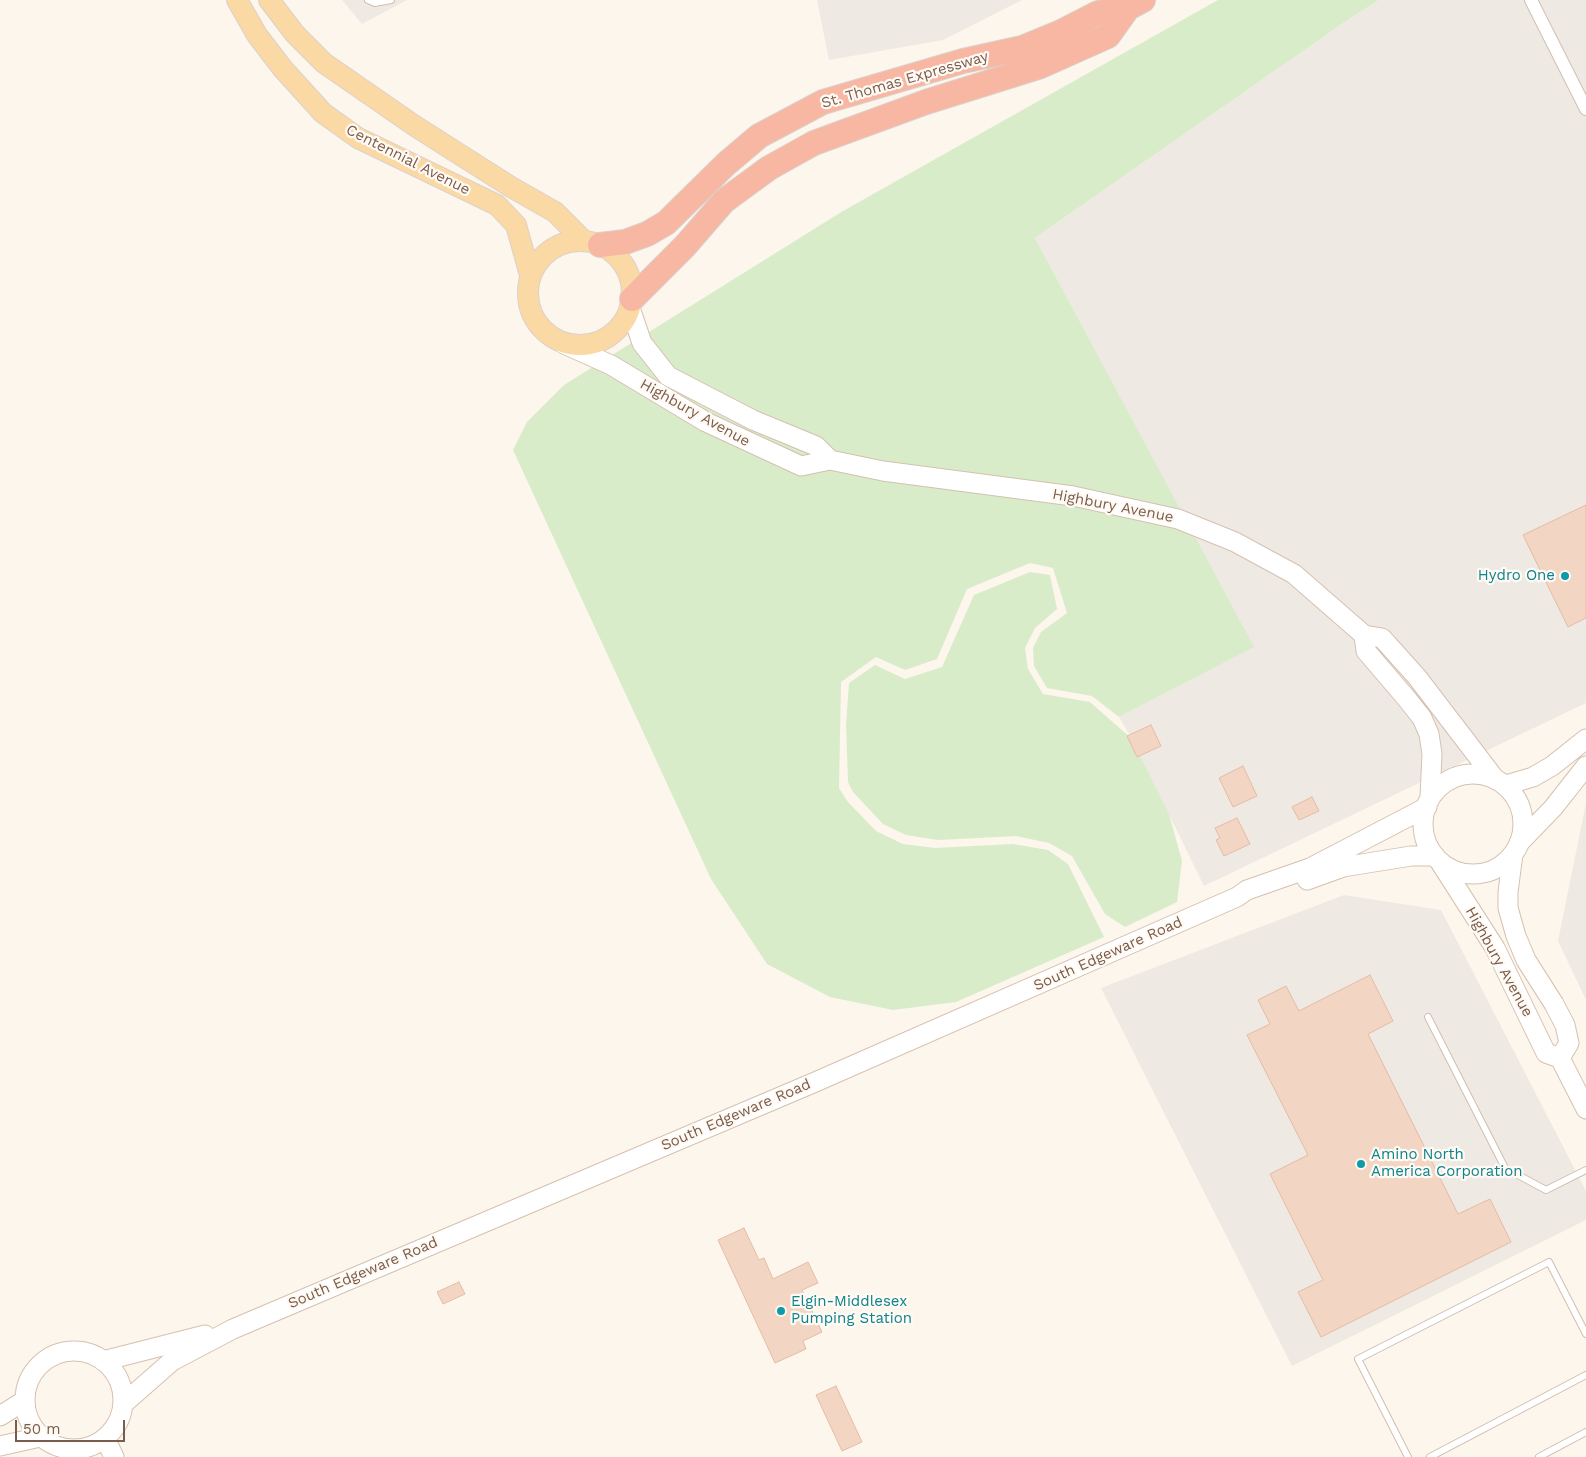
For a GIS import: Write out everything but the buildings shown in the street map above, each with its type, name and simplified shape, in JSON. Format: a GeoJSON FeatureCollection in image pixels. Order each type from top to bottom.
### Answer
{"type":"FeatureCollection","features":[{"type":"Feature","properties":{"kind":"highway","name":"St. Thomas Expressway"},"geometry":{"type":"LineString","coordinates":[[592,243],[625,242],[647,234],[666,223],[726,164],[759,136],[823,102],[963,61],[1022,48],[1061,32],[1098,12],[1136,4]]}},
{"type":"Feature","properties":{"kind":"highway","name":"St. Thomas Expressway"},"geometry":{"type":"LineString","coordinates":[[631,303],[724,201],[770,168],[814,144],[926,102],[1041,66],[1108,36],[1136,4]]}},
{"type":"Feature","properties":{"kind":"main road","name":"Centennial Avenue"},"geometry":{"type":"LineString","coordinates":[[237,0],[257,35],[287,75],[323,113],[358,138],[497,206],[516,225],[530,275]]}},
{"type":"Feature","properties":{"kind":"main road","name":"Centennial Avenue"},"geometry":{"type":"LineString","coordinates":[[268,0],[295,34],[324,63],[415,126],[554,212],[592,243]]}},
{"type":"Feature","properties":{"kind":"main road"},"geometry":{"type":"LineString","coordinates":[[567,242],[592,243],[616,254],[626,268],[632,285],[631,303],[625,320],[614,334],[598,343],[580,346],[564,344],[548,336],[536,324],[529,309],[527,292],[530,275],[538,260],[551,249],[567,242]]}},
{"type":"Feature","properties":{"kind":"main road","name":"Highbury Avenue"},"geometry":{"type":"LineString","coordinates":[[631,303],[642,343],[668,376],[753,420],[816,446],[830,460]]}},
{"type":"Feature","properties":{"kind":"main road","name":"Highbury Avenue"},"geometry":{"type":"LineString","coordinates":[[564,344],[611,365],[706,422],[801,466],[830,460],[882,471],[1074,496],[1178,518],[1235,542],[1294,574],[1364,635],[1382,638],[1417,677],[1500,782]]}},
{"type":"Feature","properties":{"kind":"main road","name":"Highbury Avenue"},"geometry":{"type":"LineString","coordinates":[[1364,635],[1366,651],[1408,698],[1422,718],[1429,734],[1432,754],[1429,802]]}},
{"type":"Feature","properties":{"kind":"main road"},"geometry":{"type":"LineString","coordinates":[[1500,782],[1533,777],[1552,766],[1586,739]]}},
{"type":"Feature","properties":{"kind":"main road"},"geometry":{"type":"LineString","coordinates":[[1516,848],[1523,828],[1522,812],[1516,798],[1500,782],[1481,774],[1467,774],[1452,778],[1440,786],[1429,802],[1424,814],[1423,831],[1428,847],[1437,858],[1451,869],[1464,873],[1478,874],[1504,864],[1516,848],[1553,808],[1586,766]]}},
{"type":"Feature","properties":{"kind":"main road","name":"South Edgeware Road"},"geometry":{"type":"LineString","coordinates":[[105,1438],[119,1419],[123,1404],[172,1361],[233,1328],[804,1087],[1237,897],[1247,890],[1276,878],[1310,868],[1429,802]]}},
{"type":"Feature","properties":{"kind":"main road","name":"Highbury Avenue"},"geometry":{"type":"LineString","coordinates":[[1516,848],[1508,892],[1508,908],[1516,936],[1526,960],[1554,1004],[1564,1025],[1569,1044],[1560,1058]]}},
{"type":"Feature","properties":{"kind":"main road","name":"South Edgeware Road"},"geometry":{"type":"LineString","coordinates":[[1237,897],[1251,900],[1343,867],[1411,856],[1437,858]]}},
{"type":"Feature","properties":{"kind":"main road","name":"Highbury Avenue"},"geometry":{"type":"LineString","coordinates":[[1437,858],[1495,948],[1546,1053],[1560,1058],[1586,1109]]}},
{"type":"Feature","properties":{"kind":"main road","name":"South Edgeware Road"},"geometry":{"type":"LineString","coordinates":[[103,1361],[233,1328]]}},
{"type":"Feature","properties":{"kind":"main road"},"geometry":{"type":"LineString","coordinates":[[114,1457],[105,1438],[72,1453],[40,1437],[31,1424],[24,1401],[30,1378],[40,1364],[55,1355],[71,1352],[88,1353],[103,1361],[115,1373],[122,1389],[123,1404]]}},
{"type":"Feature","properties":{"kind":"main road"},"geometry":{"type":"LineString","coordinates":[[0,1416],[24,1401]]}},
{"type":"Feature","properties":{"kind":"main road"},"geometry":{"type":"LineString","coordinates":[[0,1446],[40,1437]]}},
{"type":"Feature","properties":{"kind":"street"},"geometry":{"type":"LineString","coordinates":[[1530,0],[1586,110]]}},
{"type":"Feature","properties":{"kind":"lane"},"geometry":{"type":"LineString","coordinates":[[368,0],[375,3],[392,0]]}},
{"type":"Feature","properties":{"kind":"lane"},"geometry":{"type":"LineString","coordinates":[[1428,1017],[1505,1168],[1546,1190],[1586,1170]]}},
{"type":"Feature","properties":{"kind":"lane"},"geometry":{"type":"LineString","coordinates":[[1408,1457],[1358,1359],[1549,1262],[1586,1334]]}},
{"type":"Feature","properties":{"kind":"lane"},"geometry":{"type":"LineString","coordinates":[[1430,1457],[1586,1375]]}},
{"type":"Feature","properties":{"kind":"lane"},"geometry":{"type":"LineString","coordinates":[[1539,1457],[1586,1432]]}},
{"type":"Feature","properties":{"kind":"shaded area"},"geometry":{"type":"Polygon","coordinates":[[[342,0],[407,0],[362,24],[342,0]]]}},
{"type":"Feature","properties":{"kind":"shaded area"},"geometry":{"type":"Polygon","coordinates":[[[817,0],[1022,0],[943,40],[829,60],[817,0]]]}},
{"type":"Feature","properties":{"kind":"shaded area"},"geometry":{"type":"Polygon","coordinates":[[[1379,0],[1586,0],[1586,703],[1204,886],[1132,739],[1119,717],[1253,647],[1035,238],[1379,0]]]}},
{"type":"Feature","properties":{"kind":"shaded area"},"geometry":{"type":"Polygon","coordinates":[[[1586,803],[1586,1000],[1558,941],[1586,803]]]}},
{"type":"Feature","properties":{"kind":"shaded area"},"geometry":{"type":"Polygon","coordinates":[[[1344,895],[1441,910],[1586,1191],[1586,1220],[1292,1366],[1101,988],[1344,895]]]}},
{"type":"Feature","properties":{"kind":"green space"},"geometry":{"type":"Polygon","coordinates":[[[1218,0],[1379,0],[1035,238],[1254,647],[1119,717],[1092,696],[1047,688],[1034,666],[1033,648],[1041,632],[1067,613],[1053,568],[1030,563],[967,589],[937,659],[905,670],[876,657],[841,682],[839,788],[848,802],[876,831],[903,844],[935,848],[1013,844],[1048,850],[1068,864],[1104,937],[956,1002],[893,1010],[830,997],[767,964],[711,879],[513,450],[527,422],[564,385],[843,211],[1218,0]]]}},
{"type":"Feature","properties":{"kind":"green space"},"geometry":{"type":"Polygon","coordinates":[[[1030,572],[1050,575],[1057,609],[1035,628],[1025,648],[1028,669],[1043,694],[1090,702],[1132,739],[1169,814],[1182,861],[1177,902],[1125,927],[1105,914],[1072,856],[1049,843],[1016,836],[938,840],[906,835],[883,824],[853,792],[848,782],[846,725],[849,683],[875,665],[905,679],[942,667],[974,595],[1030,572]]]}},
{"type":"Feature","properties":{"kind":"place","name":"Hydro One"},"geometry":{"type":"Point","coordinates":[1565,576]}},
{"type":"Feature","properties":{"kind":"place","name":"Amino North America Corporation"},"geometry":{"type":"Point","coordinates":[1361,1164]}},
{"type":"Feature","properties":{"kind":"place","name":"Elgin-Middlesex Pumping Station"},"geometry":{"type":"Point","coordinates":[781,1311]}}]}
